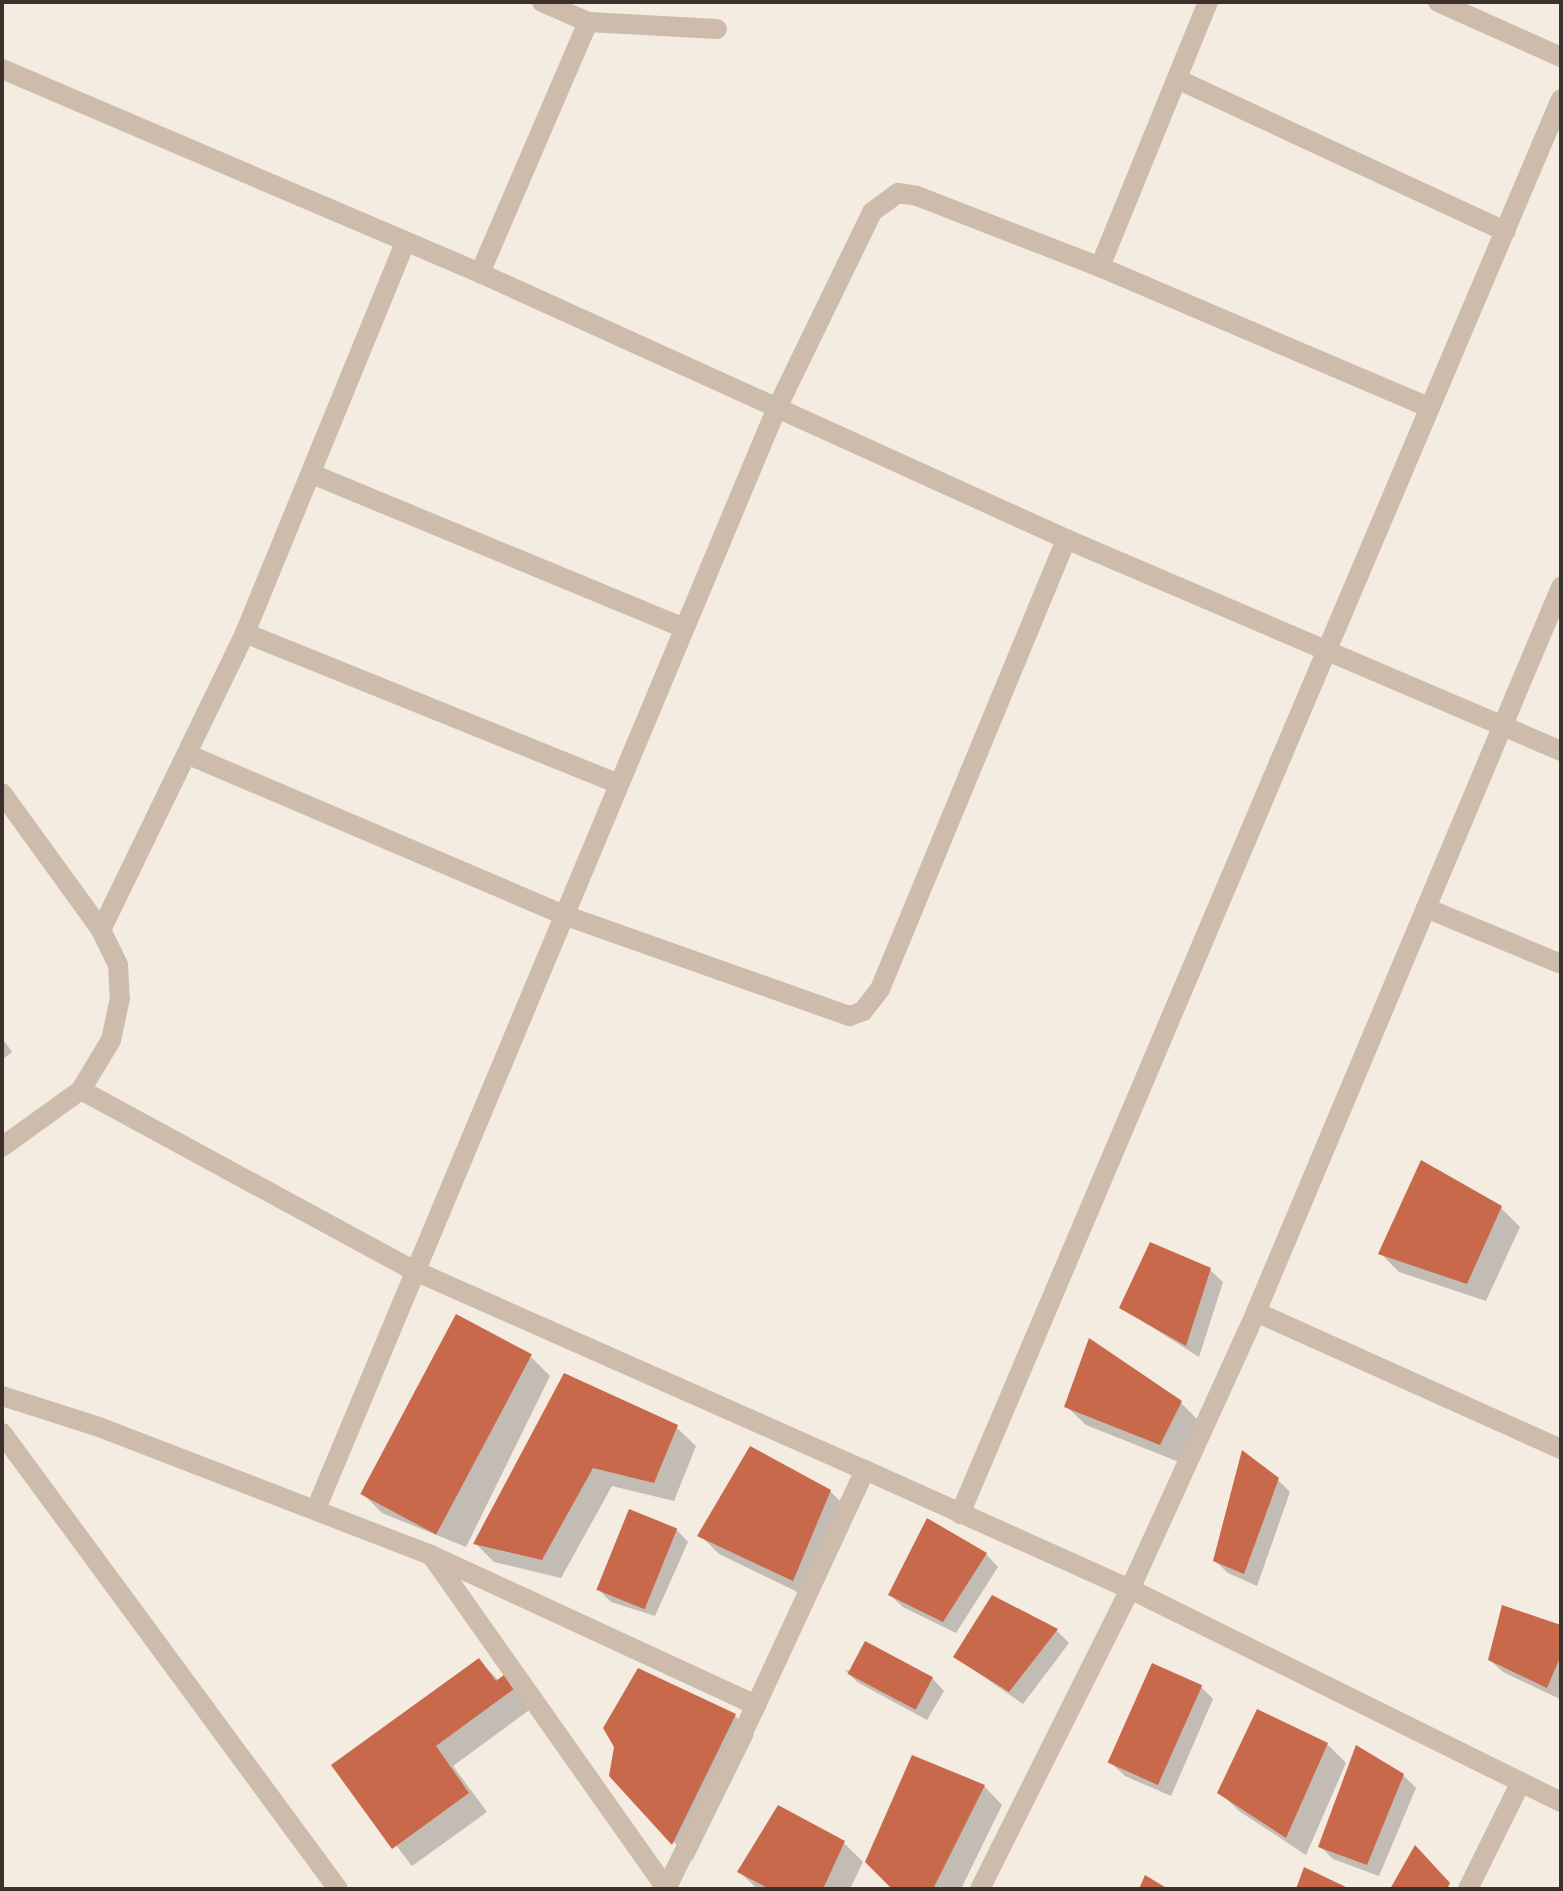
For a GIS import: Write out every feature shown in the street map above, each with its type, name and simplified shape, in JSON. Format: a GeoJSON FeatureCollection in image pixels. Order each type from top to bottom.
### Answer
{"type":"FeatureCollection","features":[{"type":"Feature","properties":{"kind":"street"},"geometry":{"type":"LineString","coordinates":[[542,2],[588,22],[717,29]]}},
{"type":"Feature","properties":{"kind":"street"},"geometry":{"type":"LineString","coordinates":[[1100,267],[1208,2]]}},
{"type":"Feature","properties":{"kind":"street"},"geometry":{"type":"LineString","coordinates":[[1438,2],[1561,57]]}},
{"type":"Feature","properties":{"kind":"street"},"geometry":{"type":"LineString","coordinates":[[480,273],[588,22]]}},
{"type":"Feature","properties":{"kind":"street"},"geometry":{"type":"LineString","coordinates":[[2,69],[480,273],[776,410],[1066,539],[1561,751]]}},
{"type":"Feature","properties":{"kind":"street"},"geometry":{"type":"LineString","coordinates":[[1177,79],[1505,231]]}},
{"type":"Feature","properties":{"kind":"street"},"geometry":{"type":"LineString","coordinates":[[960,1514],[1324,650],[1561,99]]}},
{"type":"Feature","properties":{"kind":"street"},"geometry":{"type":"LineString","coordinates":[[316,1509],[413,1270],[776,410],[872,212],[884,199],[898,193],[917,196],[1100,267],[1429,407]]}},
{"type":"Feature","properties":{"kind":"street"},"geometry":{"type":"LineString","coordinates":[[101,930],[189,755],[245,633],[405,243]]}},
{"type":"Feature","properties":{"kind":"street"},"geometry":{"type":"LineString","coordinates":[[312,474],[683,628]]}},
{"type":"Feature","properties":{"kind":"street"},"geometry":{"type":"LineString","coordinates":[[189,755],[564,915],[831,1014],[850,1016],[863,1011],[880,989],[1066,539]]}},
{"type":"Feature","properties":{"kind":"street"},"geometry":{"type":"LineString","coordinates":[[980,1889],[1130,1589],[1256,1312],[1561,587]]}},
{"type":"Feature","properties":{"kind":"street"},"geometry":{"type":"LineString","coordinates":[[245,633],[618,784]]}},
{"type":"Feature","properties":{"kind":"street"},"geometry":{"type":"LineString","coordinates":[[2,793],[101,930],[118,965],[120,998],[111,1040],[81,1090],[2,1147]]}},
{"type":"Feature","properties":{"kind":"street"},"geometry":{"type":"LineString","coordinates":[[1426,908],[1561,964]]}},
{"type":"Feature","properties":{"kind":"street"},"geometry":{"type":"LineString","coordinates":[[81,1090],[413,1270],[1130,1589],[1561,1802]]}},
{"type":"Feature","properties":{"kind":"street"},"geometry":{"type":"LineString","coordinates":[[1256,1312],[1561,1449]]}},
{"type":"Feature","properties":{"kind":"street"},"geometry":{"type":"LineString","coordinates":[[2,1396],[99,1427],[431,1555],[756,1705]]}},
{"type":"Feature","properties":{"kind":"street"},"geometry":{"type":"LineString","coordinates":[[2,1433],[338,1889]]}},
{"type":"Feature","properties":{"kind":"street"},"geometry":{"type":"LineString","coordinates":[[431,1555],[666,1889],[865,1470]]}},
{"type":"Feature","properties":{"kind":"street"},"geometry":{"type":"LineString","coordinates":[[1468,1889],[1520,1784]]}},
{"type":"Feature","properties":{"kind":"building"},"geometry":{"type":"Polygon","coordinates":[[[1421,1160],[1502,1206],[1467,1284],[1378,1254],[1421,1160]]]}},
{"type":"Feature","properties":{"kind":"building"},"geometry":{"type":"Polygon","coordinates":[[[1150,1242],[1211,1268],[1186,1346],[1119,1308],[1150,1242]]]}},
{"type":"Feature","properties":{"kind":"building"},"geometry":{"type":"Polygon","coordinates":[[[456,1314],[532,1354],[436,1534],[360,1494],[456,1314]]]}},
{"type":"Feature","properties":{"kind":"building"},"geometry":{"type":"Polygon","coordinates":[[[1089,1338],[1182,1401],[1160,1445],[1064,1407],[1089,1338]]]}},
{"type":"Feature","properties":{"kind":"building"},"geometry":{"type":"Polygon","coordinates":[[[564,1373],[678,1425],[654,1483],[593,1468],[542,1560],[473,1544],[564,1373]]]}},
{"type":"Feature","properties":{"kind":"building"},"geometry":{"type":"Polygon","coordinates":[[[750,1446],[831,1490],[793,1581],[697,1536],[750,1446]]]}},
{"type":"Feature","properties":{"kind":"building"},"geometry":{"type":"Polygon","coordinates":[[[1242,1450],[1279,1478],[1244,1574],[1213,1561],[1242,1450]]]}},
{"type":"Feature","properties":{"kind":"building"},"geometry":{"type":"Polygon","coordinates":[[[629,1509],[677,1528],[645,1609],[596,1590],[629,1509]]]}},
{"type":"Feature","properties":{"kind":"building"},"geometry":{"type":"Polygon","coordinates":[[[927,1518],[987,1553],[943,1622],[888,1595],[927,1518]]]}},
{"type":"Feature","properties":{"kind":"building"},"geometry":{"type":"Polygon","coordinates":[[[992,1595],[1058,1629],[1009,1692],[953,1657],[992,1595]]]}},
{"type":"Feature","properties":{"kind":"building"},"geometry":{"type":"Polygon","coordinates":[[[1502,1605],[1561,1625],[1561,1655],[1547,1688],[1488,1660],[1502,1605]]]}},
{"type":"Feature","properties":{"kind":"building"},"geometry":{"type":"Polygon","coordinates":[[[865,1641],[933,1677],[916,1710],[848,1674],[865,1641]]]}},
{"type":"Feature","properties":{"kind":"building"},"geometry":{"type":"Polygon","coordinates":[[[479,1658],[496,1681],[505,1674],[515,1688],[436,1746],[469,1793],[392,1849],[331,1765],[479,1658]]]}},
{"type":"Feature","properties":{"kind":"building"},"geometry":{"type":"Polygon","coordinates":[[[1152,1663],[1202,1685],[1158,1785],[1108,1763],[1152,1663]]]}},
{"type":"Feature","properties":{"kind":"building"},"geometry":{"type":"Polygon","coordinates":[[[638,1668],[736,1714],[672,1845],[609,1776],[614,1747],[603,1728],[638,1668]]]}},
{"type":"Feature","properties":{"kind":"building"},"geometry":{"type":"Polygon","coordinates":[[[1257,1709],[1328,1743],[1286,1838],[1217,1793],[1257,1709]]]}},
{"type":"Feature","properties":{"kind":"building"},"geometry":{"type":"Polygon","coordinates":[[[1356,1745],[1404,1774],[1367,1865],[1318,1847],[1356,1745]]]}},
{"type":"Feature","properties":{"kind":"building"},"geometry":{"type":"Polygon","coordinates":[[[912,1755],[985,1785],[933,1889],[892,1889],[865,1862],[912,1755]]]}},
{"type":"Feature","properties":{"kind":"building"},"geometry":{"type":"Polygon","coordinates":[[[778,1805],[845,1841],[823,1889],[770,1889],[737,1872],[778,1805]]]}},
{"type":"Feature","properties":{"kind":"building"},"geometry":{"type":"Polygon","coordinates":[[[1415,1845],[1450,1883],[1447,1889],[1390,1889],[1415,1845]]]}},
{"type":"Feature","properties":{"kind":"building"},"geometry":{"type":"Polygon","coordinates":[[[1304,1867],[1350,1889],[1296,1889],[1304,1867]]]}},
{"type":"Feature","properties":{"kind":"building"},"geometry":{"type":"Polygon","coordinates":[[[1145,1875],[1168,1889],[1139,1889],[1145,1875]]]}}]}
